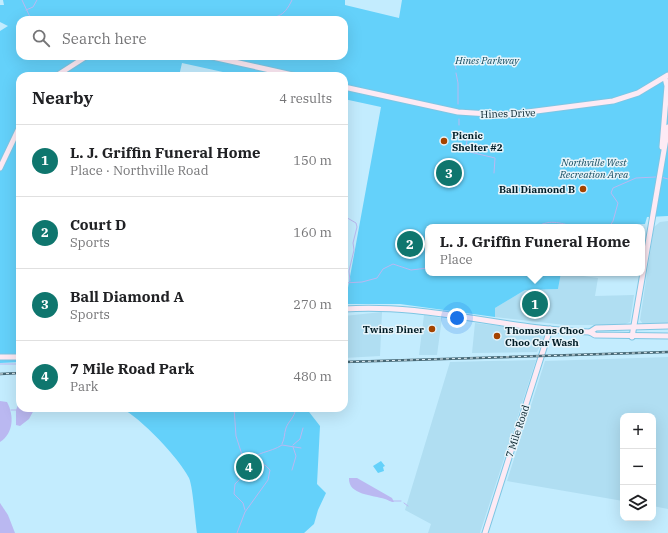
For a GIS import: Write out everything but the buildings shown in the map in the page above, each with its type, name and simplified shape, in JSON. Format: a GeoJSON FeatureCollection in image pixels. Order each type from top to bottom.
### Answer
{"type":"FeatureCollection","features":[{"type":"Feature","properties":{"kind":"street"},"geometry":{"type":"LineString","coordinates":[[62,72],[81,60]]}},
{"type":"Feature","properties":{"kind":"street"},"geometry":{"type":"LineString","coordinates":[[226,60],[279,72]]}},
{"type":"Feature","properties":{"kind":"street"},"geometry":{"type":"LineString","coordinates":[[662,160],[667,86],[666,76]]}},
{"type":"Feature","properties":{"kind":"street","name":"Hines Drive"},"geometry":{"type":"LineString","coordinates":[[348,88],[458,112],[505,115],[613,101],[638,93],[666,76]]}},
{"type":"Feature","properties":{"kind":"street"},"geometry":{"type":"LineString","coordinates":[[645,261],[668,127]]}},
{"type":"Feature","properties":{"kind":"street"},"geometry":{"type":"LineString","coordinates":[[0,168],[16,134]]}},
{"type":"Feature","properties":{"kind":"street"},"geometry":{"type":"LineString","coordinates":[[632,337],[642,276]]}},
{"type":"Feature","properties":{"kind":"street"},"geometry":{"type":"LineString","coordinates":[[348,309],[403,309],[550,329],[590,332],[596,335],[632,337],[668,336]]}},
{"type":"Feature","properties":{"kind":"street"},"geometry":{"type":"LineString","coordinates":[[590,332],[596,328],[668,326]]}},
{"type":"Feature","properties":{"kind":"street","name":"7 Mile Road"},"geometry":{"type":"LineString","coordinates":[[485,533],[550,329]]}},
{"type":"Feature","properties":{"kind":"street"},"geometry":{"type":"LineString","coordinates":[[0,357],[16,357]]}},
{"type":"Feature","properties":{"kind":"shaded area"},"geometry":{"type":"Polygon","coordinates":[[[668,221],[668,323],[643,324],[640,320],[654,227],[660,222],[668,221]]]}},
{"type":"Feature","properties":{"kind":"shaded area"},"geometry":{"type":"Polygon","coordinates":[[[560,276],[583,276],[598,278],[595,296],[634,295],[630,322],[623,325],[565,325],[495,317],[495,308],[525,290],[558,289],[560,276]]]}},
{"type":"Feature","properties":{"kind":"shaded area"},"geometry":{"type":"Polygon","coordinates":[[[382,312],[380,356],[348,358],[348,316],[382,312]]]}},
{"type":"Feature","properties":{"kind":"shaded area"},"geometry":{"type":"Polygon","coordinates":[[[424,315],[442,318],[437,355],[419,355],[424,315]]]}},
{"type":"Feature","properties":{"kind":"shaded area"},"geometry":{"type":"Polygon","coordinates":[[[475,323],[540,331],[544,336],[543,341],[537,352],[472,353],[475,323]]]}},
{"type":"Feature","properties":{"kind":"shaded area"},"geometry":{"type":"Polygon","coordinates":[[[668,357],[668,509],[656,507],[656,413],[620,413],[620,500],[507,481],[545,361],[668,357]]]}},
{"type":"Feature","properties":{"kind":"shaded area"},"geometry":{"type":"Polygon","coordinates":[[[536,360],[480,533],[428,533],[431,524],[405,510],[450,362],[536,360]]]}},
{"type":"Feature","properties":{"kind":"shaded area"},"geometry":{"type":"Polygon","coordinates":[[[0,401],[7,402],[12,418],[8,434],[0,442],[0,401]]]}},
{"type":"Feature","properties":{"kind":"shaded area"},"geometry":{"type":"Polygon","coordinates":[[[16,412],[33,412],[29,419],[20,426],[16,425],[16,412]]]}},
{"type":"Feature","properties":{"kind":"shaded area"},"geometry":{"type":"Polygon","coordinates":[[[349,478],[357,478],[392,498],[394,502],[357,491],[350,484],[349,478]]]}},
{"type":"Feature","properties":{"kind":"shaded area"},"geometry":{"type":"Polygon","coordinates":[[[0,503],[8,515],[15,533],[0,533],[0,503]]]}},
{"type":"Feature","properties":{"kind":"green space"},"geometry":{"type":"Polygon","coordinates":[[[3,0],[345,0],[345,5],[399,18],[402,0],[668,0],[668,216],[647,217],[645,224],[425,224],[425,276],[560,276],[558,289],[525,290],[495,308],[495,317],[400,304],[348,304],[348,288],[381,107],[348,100],[348,72],[223,72],[182,63],[180,72],[16,72],[16,362],[0,363],[0,31],[8,26],[0,22],[0,5],[4,5],[3,0]]]}},
{"type":"Feature","properties":{"kind":"green space"},"geometry":{"type":"Polygon","coordinates":[[[127,412],[309,412],[320,426],[317,484],[326,493],[318,510],[314,524],[304,533],[197,533],[193,496],[189,478],[177,460],[159,439],[139,420],[127,412]]]}},
{"type":"Feature","properties":{"kind":"green space"},"geometry":{"type":"Polygon","coordinates":[[[381,461],[385,466],[383,467],[384,471],[378,473],[373,466],[381,461]]]}},
{"type":"Feature","properties":{"kind":"waterway"},"geometry":{"type":"LineString","coordinates":[[22,0],[30,16]]}},
{"type":"Feature","properties":{"kind":"waterway"},"geometry":{"type":"LineString","coordinates":[[26,10],[33,7],[37,0]]}},
{"type":"Feature","properties":{"kind":"waterway"},"geometry":{"type":"LineString","coordinates":[[279,16],[286,11],[292,0]]}},
{"type":"Feature","properties":{"kind":"waterway"},"geometry":{"type":"LineString","coordinates":[[455,65],[456,69]]}},
{"type":"Feature","properties":{"kind":"waterway"},"geometry":{"type":"LineString","coordinates":[[456,73],[458,83],[458,104]]}},
{"type":"Feature","properties":{"kind":"waterway"},"geometry":{"type":"LineString","coordinates":[[459,119],[459,125]]}},
{"type":"Feature","properties":{"kind":"waterway"},"geometry":{"type":"LineString","coordinates":[[463,132],[467,141],[466,146],[470,152],[495,158],[494,173]]}},
{"type":"Feature","properties":{"kind":"waterway"},"geometry":{"type":"LineString","coordinates":[[611,224],[618,203],[611,193],[613,188],[636,178],[656,177]]}},
{"type":"Feature","properties":{"kind":"waterway"},"geometry":{"type":"LineString","coordinates":[[661,177],[668,179]]}},
{"type":"Feature","properties":{"kind":"waterway"},"geometry":{"type":"LineString","coordinates":[[348,218],[356,223],[357,227],[349,271],[350,281]]}},
{"type":"Feature","properties":{"kind":"waterway"},"geometry":{"type":"LineString","coordinates":[[542,224],[552,222],[565,224]]}},
{"type":"Feature","properties":{"kind":"waterway"},"geometry":{"type":"LineString","coordinates":[[348,283],[362,282],[377,278],[383,269],[393,264],[411,270],[425,268]]}},
{"type":"Feature","properties":{"kind":"waterway"},"geometry":{"type":"LineString","coordinates":[[0,364],[16,364]]}},
{"type":"Feature","properties":{"kind":"waterway"},"geometry":{"type":"LineString","coordinates":[[11,410],[16,410]]}},
{"type":"Feature","properties":{"kind":"waterway"},"geometry":{"type":"LineString","coordinates":[[234,412],[236,436],[244,461],[253,466],[265,465],[270,470],[268,480],[245,512],[237,533]]}},
{"type":"Feature","properties":{"kind":"waterway"},"geometry":{"type":"LineString","coordinates":[[282,444],[286,428],[295,412]]}},
{"type":"Feature","properties":{"kind":"waterway"},"geometry":{"type":"LineString","coordinates":[[293,445],[300,439],[303,428]]}},
{"type":"Feature","properties":{"kind":"waterway"},"geometry":{"type":"LineString","coordinates":[[248,463],[255,456],[282,445],[301,448]]}},
{"type":"Feature","properties":{"kind":"waterway"},"geometry":{"type":"LineString","coordinates":[[292,470],[296,456],[293,447]]}},
{"type":"Feature","properties":{"kind":"waterway"},"geometry":{"type":"LineString","coordinates":[[244,462],[241,471],[241,478],[235,484],[234,494],[243,503],[245,510]]}},
{"type":"Feature","properties":{"kind":"waterway"},"geometry":{"type":"LineString","coordinates":[[393,501],[401,501]]}},
{"type":"Feature","properties":{"kind":"waterway"},"geometry":{"type":"LineString","coordinates":[[404,503],[408,506]]}},
{"type":"Feature","properties":{"kind":"railway"},"geometry":{"type":"LineString","coordinates":[[348,362],[668,352]]}},
{"type":"Feature","properties":{"kind":"railway"},"geometry":{"type":"LineString","coordinates":[[0,374],[16,373]]}},
{"type":"Feature","properties":{"kind":"place","name":"Picnic Shelter #2"},"geometry":{"type":"Point","coordinates":[444,141]}},
{"type":"Feature","properties":{"kind":"place","name":"Ball Diamond A"},"geometry":{"type":"Point","coordinates":[449,173]}},
{"type":"Feature","properties":{"kind":"place","name":"Ball Diamond B"},"geometry":{"type":"Point","coordinates":[583,189]}},
{"type":"Feature","properties":{"kind":"place","name":"Court D"},"geometry":{"type":"Point","coordinates":[410,244]}},
{"type":"Feature","properties":{"kind":"place","name":"L. J. Griffin Funeral Home"},"geometry":{"type":"Point","coordinates":[535,304]}},
{"type":"Feature","properties":{"kind":"place","name":"Twins Diner"},"geometry":{"type":"Point","coordinates":[432,329]}},
{"type":"Feature","properties":{"kind":"place","name":"Thomsons Choo Choo Car Wash"},"geometry":{"type":"Point","coordinates":[497,336]}},
{"type":"Feature","properties":{"kind":"place","name":"7 Mile Road Park"},"geometry":{"type":"Point","coordinates":[249,467]}},
{"type":"Feature","properties":{"kind":"park label","name":"Hines Parkway"},"geometry":{"type":"Point","coordinates":[487,60]}},
{"type":"Feature","properties":{"kind":"park label","name":"Northville West Recreation Area"},"geometry":{"type":"Point","coordinates":[594,168]}}]}
